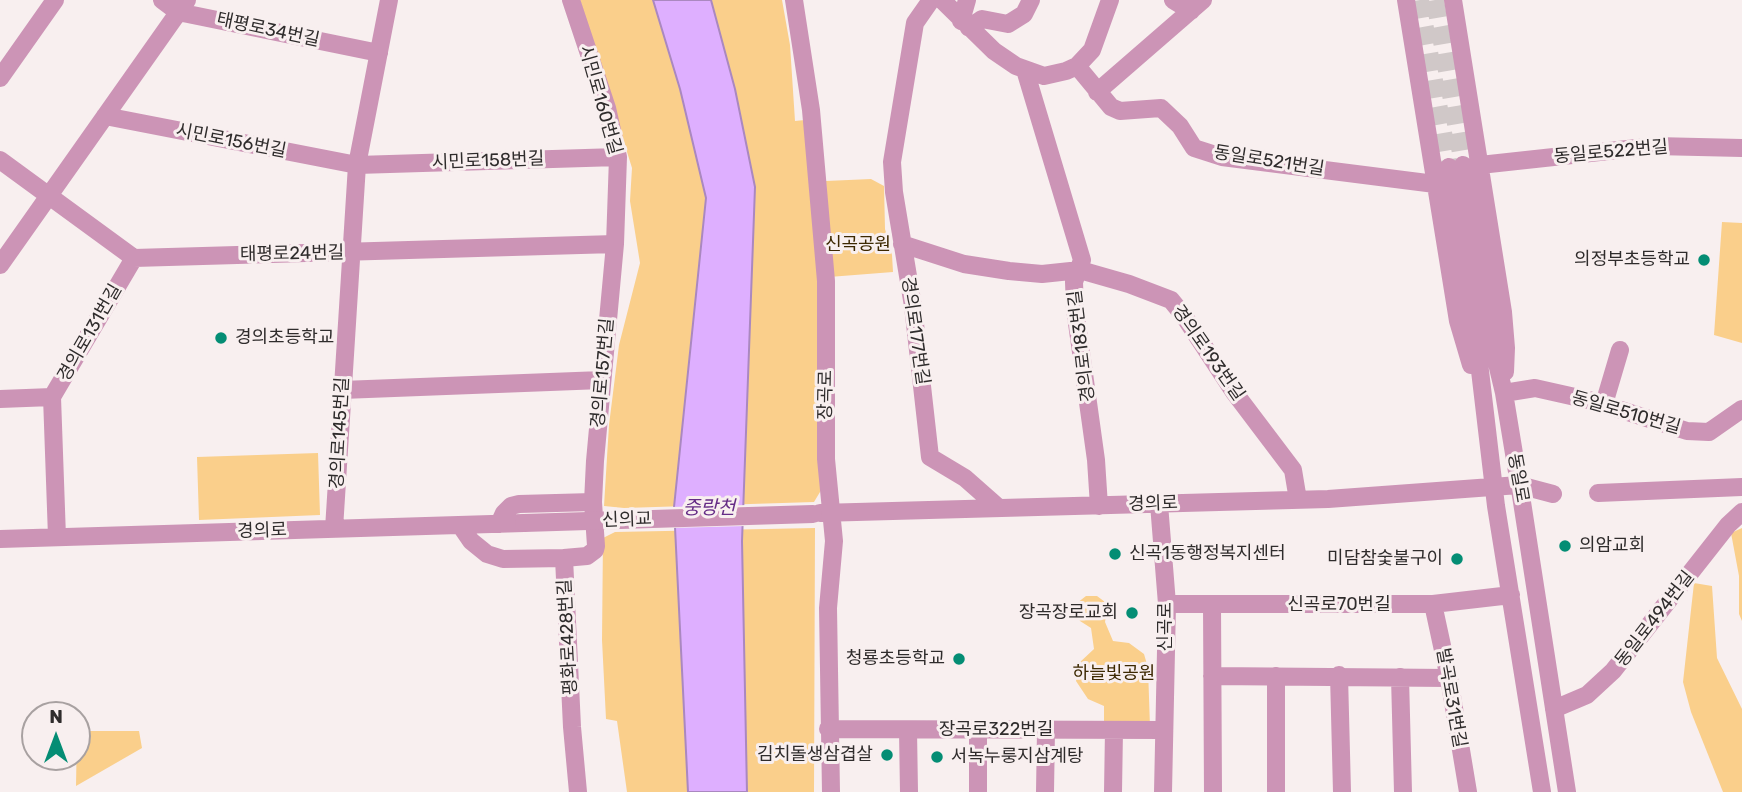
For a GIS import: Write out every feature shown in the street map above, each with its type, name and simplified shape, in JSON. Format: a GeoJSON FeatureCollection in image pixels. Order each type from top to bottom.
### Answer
{"type":"FeatureCollection","features":[{"type":"Feature","properties":{"kind":"street"},"geometry":{"type":"LineString","coordinates":[[0,78],[55,0]]}},
{"type":"Feature","properties":{"kind":"street","name":"태평로34번길"},"geometry":{"type":"LineString","coordinates":[[162,0],[379,53]]}},
{"type":"Feature","properties":{"kind":"street"},"geometry":{"type":"LineString","coordinates":[[350,253],[357,166],[389,0]]}},
{"type":"Feature","properties":{"kind":"street","name":"시민로160번길"},"geometry":{"type":"LineString","coordinates":[[571,0],[607,108],[618,157],[615,244]]}},
{"type":"Feature","properties":{"kind":"street","name":"장곡로"},"geometry":{"type":"LineString","coordinates":[[794,0],[811,110],[825,258],[826,459],[834,541],[828,608],[831,792]]}},
{"type":"Feature","properties":{"kind":"street","name":"경의로177번길"},"geometry":{"type":"LineString","coordinates":[[931,0],[915,23],[892,162],[894,192],[922,376],[930,457],[965,478],[999,508]]}},
{"type":"Feature","properties":{"kind":"street"},"geometry":{"type":"LineString","coordinates":[[942,0],[994,51],[1025,70],[1044,76],[1077,66],[1092,50],[1111,0]]}},
{"type":"Feature","properties":{"kind":"street"},"geometry":{"type":"LineString","coordinates":[[965,24],[967,0]]}},
{"type":"Feature","properties":{"kind":"street"},"geometry":{"type":"LineString","coordinates":[[965,24],[982,19],[1008,24],[1024,14],[1031,0]]}},
{"type":"Feature","properties":{"kind":"street"},"geometry":{"type":"LineString","coordinates":[[1173,0],[1197,6]]}},
{"type":"Feature","properties":{"kind":"street"},"geometry":{"type":"LineString","coordinates":[[1453,0],[1464,166]]}},
{"type":"Feature","properties":{"kind":"street"},"geometry":{"type":"LineString","coordinates":[[1406,2],[1458,321],[1481,396]]}},
{"type":"Feature","properties":{"kind":"street"},"geometry":{"type":"LineString","coordinates":[[0,265],[182,6]]}},
{"type":"Feature","properties":{"kind":"street"},"geometry":{"type":"LineString","coordinates":[[1077,66],[1097,92],[1197,6]]}},
{"type":"Feature","properties":{"kind":"street","name":"경의로183번길"},"geometry":{"type":"LineString","coordinates":[[1025,70],[1082,260],[1074,282],[1075,309],[1096,460],[1099,506]]}},
{"type":"Feature","properties":{"kind":"street","name":"동일로521번길"},"geometry":{"type":"LineString","coordinates":[[1097,92],[1111,107],[1120,111],[1161,108],[1180,127],[1194,148],[1222,157],[1435,184]]}},
{"type":"Feature","properties":{"kind":"street","name":"시민로156번길"},"geometry":{"type":"LineString","coordinates":[[105,116],[357,166]]}},
{"type":"Feature","properties":{"kind":"street","name":"동일로522번길"},"geometry":{"type":"LineString","coordinates":[[1464,166],[1655,146],[1742,148]]}},
{"type":"Feature","properties":{"kind":"street","name":"시민로158번길"},"geometry":{"type":"LineString","coordinates":[[357,166],[618,157]]}},
{"type":"Feature","properties":{"kind":"street"},"geometry":{"type":"LineString","coordinates":[[0,160],[134,258]]}},
{"type":"Feature","properties":{"kind":"street","name":"동일로"},"geometry":{"type":"LineString","coordinates":[[1464,166],[1503,312],[1506,348],[1504,393],[1567,792]]}},
{"type":"Feature","properties":{"kind":"street","name":"동일로"},"geometry":{"type":"LineString","coordinates":[[1464,166],[1481,396],[1542,792]]}},
{"type":"Feature","properties":{"kind":"street","name":"태평로24번길"},"geometry":{"type":"LineString","coordinates":[[134,258],[615,244]]}},
{"type":"Feature","properties":{"kind":"street","name":"경의로157번길"},"geometry":{"type":"LineString","coordinates":[[564,558],[587,555],[595,550],[593,502],[601,380],[615,244]]}},
{"type":"Feature","properties":{"kind":"street","name":"경의로193번길"},"geometry":{"type":"LineString","coordinates":[[902,244],[964,264],[1009,271],[1042,274],[1080,270],[1171,300],[1234,392],[1293,470],[1298,500]]}},
{"type":"Feature","properties":{"kind":"street","name":"경의로145번길"},"geometry":{"type":"LineString","coordinates":[[334,529],[350,253]]}},
{"type":"Feature","properties":{"kind":"street","name":"경의로131번길"},"geometry":{"type":"LineString","coordinates":[[57,537],[52,397],[134,258]]}},
{"type":"Feature","properties":{"kind":"street"},"geometry":{"type":"LineString","coordinates":[[1604,404],[1620,350]]}},
{"type":"Feature","properties":{"kind":"street"},"geometry":{"type":"LineString","coordinates":[[342,390],[601,380]]}},
{"type":"Feature","properties":{"kind":"street","name":"동일로510번길"},"geometry":{"type":"LineString","coordinates":[[1504,393],[1535,388],[1604,404],[1687,431],[1709,432],[1742,408]]}},
{"type":"Feature","properties":{"kind":"street"},"geometry":{"type":"LineString","coordinates":[[0,399],[52,397]]}},
{"type":"Feature","properties":{"kind":"street","name":"경의로"},"geometry":{"type":"LineString","coordinates":[[813,514],[1298,500],[1519,485],[1553,494]]}},
{"type":"Feature","properties":{"kind":"street"},"geometry":{"type":"LineString","coordinates":[[1598,493],[1742,487]]}},
{"type":"Feature","properties":{"kind":"street"},"geometry":{"type":"LineString","coordinates":[[499,524],[511,506],[519,504],[593,502]]}},
{"type":"Feature","properties":{"kind":"street","name":"신곡로"},"geometry":{"type":"LineString","coordinates":[[1159,504],[1167,604],[1163,792]]}},
{"type":"Feature","properties":{"kind":"street","name":"동일로494번길"},"geometry":{"type":"LineString","coordinates":[[1554,709],[1587,695],[1614,671],[1728,525],[1742,512]]}},
{"type":"Feature","properties":{"kind":"street","name":"신의교"},"geometry":{"type":"LineString","coordinates":[[524,523],[813,514]]}},
{"type":"Feature","properties":{"kind":"street","name":"경의로"},"geometry":{"type":"LineString","coordinates":[[0,539],[524,523]]}},
{"type":"Feature","properties":{"kind":"street","name":"평화로428번길"},"geometry":{"type":"LineString","coordinates":[[460,525],[471,541],[486,554],[503,559],[564,558],[572,727],[578,792]]}},
{"type":"Feature","properties":{"kind":"street","name":"신곡로70번길"},"geometry":{"type":"LineString","coordinates":[[1167,604],[1433,604],[1511,595]]}},
{"type":"Feature","properties":{"kind":"street","name":"발곡로31번길"},"geometry":{"type":"LineString","coordinates":[[1433,604],[1449,678],[1468,792]]}},
{"type":"Feature","properties":{"kind":"street"},"geometry":{"type":"LineString","coordinates":[[1212,605],[1213,792]]}},
{"type":"Feature","properties":{"kind":"street"},"geometry":{"type":"LineString","coordinates":[[1339,675],[1342,792]]}},
{"type":"Feature","properties":{"kind":"street"},"geometry":{"type":"LineString","coordinates":[[1212,676],[1449,678]]}},
{"type":"Feature","properties":{"kind":"street"},"geometry":{"type":"LineString","coordinates":[[1276,676],[1276,792]]}},
{"type":"Feature","properties":{"kind":"street"},"geometry":{"type":"LineString","coordinates":[[1400,677],[1403,792]]}},
{"type":"Feature","properties":{"kind":"street","name":"장곡로322번길"},"geometry":{"type":"LineString","coordinates":[[828,729],[1164,730]]}},
{"type":"Feature","properties":{"kind":"street"},"geometry":{"type":"LineString","coordinates":[[908,730],[909,792]]}},
{"type":"Feature","properties":{"kind":"street"},"geometry":{"type":"LineString","coordinates":[[978,730],[978,792]]}},
{"type":"Feature","properties":{"kind":"street"},"geometry":{"type":"LineString","coordinates":[[1045,792],[1046,730]]}},
{"type":"Feature","properties":{"kind":"street"},"geometry":{"type":"LineString","coordinates":[[1113,792],[1114,730]]}},
{"type":"Feature","properties":{"kind":"green space"},"geometry":{"type":"Polygon","coordinates":[[[580,0],[782,0],[790,45],[795,121],[805,120],[820,264],[823,487],[814,502],[624,508],[604,506],[609,425],[619,345],[640,263],[630,201],[632,168],[580,0]]]}},
{"type":"Feature","properties":{"kind":"green space","name":"신곡공원"},"geometry":{"type":"Polygon","coordinates":[[[871,179],[884,186],[885,229],[892,255],[893,272],[829,277],[826,181],[871,179]]]}},
{"type":"Feature","properties":{"kind":"green space"},"geometry":{"type":"Polygon","coordinates":[[[1722,222],[1742,223],[1742,343],[1714,335],[1722,222]]]}},
{"type":"Feature","properties":{"kind":"green space"},"geometry":{"type":"Polygon","coordinates":[[[318,453],[320,515],[199,520],[197,457],[318,453]]]}},
{"type":"Feature","properties":{"kind":"green space"},"geometry":{"type":"Polygon","coordinates":[[[815,528],[814,792],[627,792],[617,721],[606,719],[602,640],[603,538],[615,532],[815,528]]]}},
{"type":"Feature","properties":{"kind":"green space"},"geometry":{"type":"Polygon","coordinates":[[[1742,528],[1742,621],[1739,614],[1739,576],[1731,533],[1742,528]]]}},
{"type":"Feature","properties":{"kind":"green space"},"geometry":{"type":"Polygon","coordinates":[[[1694,583],[1712,586],[1717,658],[1742,709],[1742,792],[1723,792],[1691,712],[1683,682],[1694,583]]]}},
{"type":"Feature","properties":{"kind":"green space","name":"하늘빛공원"},"geometry":{"type":"Polygon","coordinates":[[[1086,596],[1097,596],[1105,602],[1105,622],[1113,641],[1129,643],[1144,654],[1148,668],[1150,727],[1104,726],[1104,706],[1088,699],[1076,681],[1079,663],[1094,649],[1091,628],[1077,616],[1077,603],[1086,596]]]}},
{"type":"Feature","properties":{"kind":"green space"},"geometry":{"type":"Polygon","coordinates":[[[91,731],[139,731],[142,748],[76,786],[76,771],[91,771],[91,731]]]}},
{"type":"Feature","properties":{"kind":"water","name":"중랑천"},"geometry":{"type":"Polygon","coordinates":[[[653,0],[711,0],[735,89],[755,187],[742,541],[747,792],[688,792],[674,507],[706,198],[680,89],[653,0]]]}},
{"type":"Feature","properties":{"kind":"pier"},"geometry":{"type":"Polygon","coordinates":[[[747,505],[746,526],[672,528],[671,507],[747,505]]]}},
{"type":"Feature","properties":{"kind":"tunnel"},"geometry":{"type":"LineString","coordinates":[[1420,0],[1449,167]]}},
{"type":"Feature","properties":{"kind":"tunnel"},"geometry":{"type":"LineString","coordinates":[[1435,0],[1463,165]]}},
{"type":"Feature","properties":{"kind":"place","name":"의정부초등학교"},"geometry":{"type":"Point","coordinates":[1704,260]}},
{"type":"Feature","properties":{"kind":"place","name":"경의초등학교"},"geometry":{"type":"Point","coordinates":[221,338]}},
{"type":"Feature","properties":{"kind":"place","name":"의암교회"},"geometry":{"type":"Point","coordinates":[1565,546]}},
{"type":"Feature","properties":{"kind":"place","name":"신곡1동행정복지센터"},"geometry":{"type":"Point","coordinates":[1115,554]}},
{"type":"Feature","properties":{"kind":"place","name":"미담참숯불구이"},"geometry":{"type":"Point","coordinates":[1457,559]}},
{"type":"Feature","properties":{"kind":"place","name":"장곡장로교회"},"geometry":{"type":"Point","coordinates":[1132,613]}},
{"type":"Feature","properties":{"kind":"place","name":"청룡초등학교"},"geometry":{"type":"Point","coordinates":[959,659]}},
{"type":"Feature","properties":{"kind":"place","name":"김치돌생삼겹살"},"geometry":{"type":"Point","coordinates":[887,755]}},
{"type":"Feature","properties":{"kind":"place","name":"서녹누룽지삼계탕"},"geometry":{"type":"Point","coordinates":[937,757]}}]}
